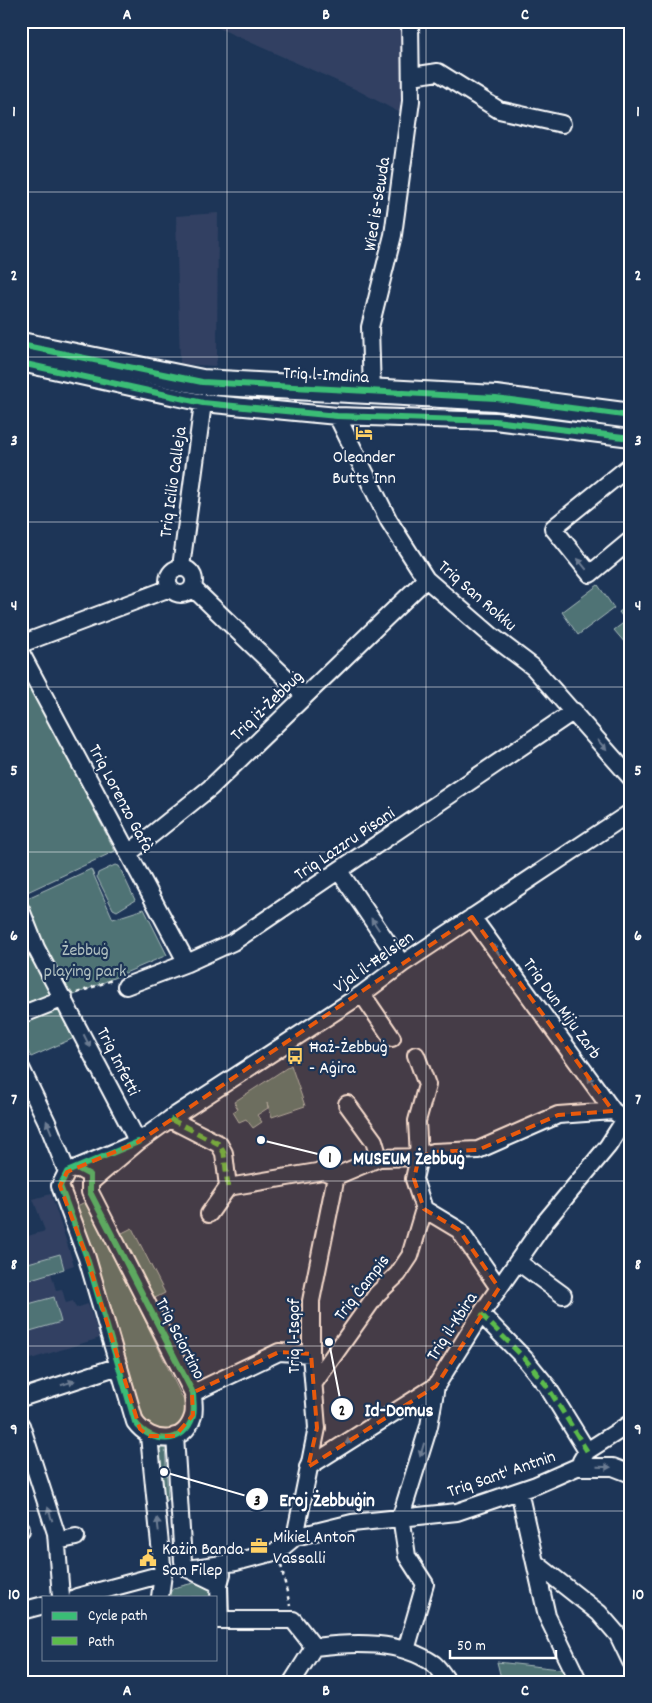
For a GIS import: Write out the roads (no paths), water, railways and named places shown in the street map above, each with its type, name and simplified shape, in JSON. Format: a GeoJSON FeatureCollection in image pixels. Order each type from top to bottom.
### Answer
{"type":"FeatureCollection","features":[{"type":"Feature","properties":{"kind":"highway","name":"Triq l-Imdina"},"geometry":{"type":"LineString","coordinates":[[21,345],[202,382],[496,398],[631,416]]}},
{"type":"Feature","properties":{"kind":"street","name":"Wied is-Sewda"},"geometry":{"type":"LineString","coordinates":[[372,392],[370,327],[396,219],[412,76],[410,21]]}},
{"type":"Feature","properties":{"kind":"street"},"geometry":{"type":"LineString","coordinates":[[412,76],[438,72],[500,110],[562,124]]}},
{"type":"Feature","properties":{"kind":"street"},"geometry":{"type":"LineString","coordinates":[[21,363],[203,403],[337,416],[495,421],[631,438]]}},
{"type":"Feature","properties":{"kind":"street","name":"Triq Icilio Calleja"},"geometry":{"type":"LineString","coordinates":[[181,568],[203,403]]}},
{"type":"Feature","properties":{"kind":"street","name":"Triq San Rokku"},"geometry":{"type":"LineString","coordinates":[[337,416],[389,520],[426,580],[492,636],[533,667],[631,778]]}},
{"type":"Feature","properties":{"kind":"street"},"geometry":{"type":"LineString","coordinates":[[631,465],[553,528],[590,574],[631,540]]}},
{"type":"Feature","properties":{"kind":"street"},"geometry":{"type":"LineString","coordinates":[[21,644],[170,588],[181,594],[190,592],[193,588],[193,575],[189,570],[181,568],[170,575],[170,588]]}},
{"type":"Feature","properties":{"kind":"street","name":"Triq iż-Żebbuġ"},"geometry":{"type":"LineString","coordinates":[[129,853],[210,788],[304,695],[426,580]]}},
{"type":"Feature","properties":{"kind":"street"},"geometry":{"type":"LineString","coordinates":[[193,588],[304,695]]}},
{"type":"Feature","properties":{"kind":"street","name":"Triq Lorenzo Gafà"},"geometry":{"type":"LineString","coordinates":[[21,653],[187,963]]}},
{"type":"Feature","properties":{"kind":"street","name":"Triq Lazzru Pisani"},"geometry":{"type":"LineString","coordinates":[[128,986],[187,963],[233,942],[574,712]]}},
{"type":"Feature","properties":{"kind":"street","name":"Vjal il-Ħelsien"},"geometry":{"type":"LineString","coordinates":[[90,1187],[138,1142],[170,1119],[362,994],[402,964],[631,812]]}},
{"type":"Feature","properties":{"kind":"street"},"geometry":{"type":"LineString","coordinates":[[339,871],[402,964]]}},
{"type":"Feature","properties":{"kind":"street","name":"Triq Infetti"},"geometry":{"type":"LineString","coordinates":[[21,910],[36,948],[64,998],[138,1142]]}},
{"type":"Feature","properties":{"kind":"street","name":"Triq Dun Miju Zarb"},"geometry":{"type":"LineString","coordinates":[[472,917],[622,1113]]}},
{"type":"Feature","properties":{"kind":"street"},"geometry":{"type":"LineString","coordinates":[[362,994],[392,1038]]}},
{"type":"Feature","properties":{"kind":"street"},"geometry":{"type":"LineString","coordinates":[[21,1015],[64,998]]}},
{"type":"Feature","properties":{"kind":"street"},"geometry":{"type":"LineString","coordinates":[[416,1055],[427,1085],[417,1121],[419,1156],[414,1179],[424,1209],[459,1230],[499,1288]]}},
{"type":"Feature","properties":{"kind":"street","name":"Triq Sciortino"},"geometry":{"type":"LineString","coordinates":[[21,1068],[72,1170],[90,1174],[90,1187],[193,1393],[193,1415],[189,1424],[175,1436]]}},
{"type":"Feature","properties":{"kind":"street"},"geometry":{"type":"LineString","coordinates":[[347,1104],[374,1141],[379,1158]]}},
{"type":"Feature","properties":{"kind":"street"},"geometry":{"type":"LineString","coordinates":[[228,1187],[322,1172],[336,1176],[379,1158],[419,1156],[432,1152],[478,1150],[558,1115],[622,1113]]}},
{"type":"Feature","properties":{"kind":"street","name":"Triq il-Kbira"},"geometry":{"type":"LineString","coordinates":[[308,1467],[436,1386],[481,1314],[545,1222],[608,1146],[622,1113]]}},
{"type":"Feature","properties":{"kind":"street"},"geometry":{"type":"LineString","coordinates":[[170,1119],[219,1144],[224,1153],[228,1187],[209,1214]]}},
{"type":"Feature","properties":{"kind":"street","name":"Vjal il-Ħelsien"},"geometry":{"type":"LineString","coordinates":[[72,1170],[138,1142]]}},
{"type":"Feature","properties":{"kind":"street","name":"Triq Sciortino"},"geometry":{"type":"LineString","coordinates":[[72,1170],[60,1186],[87,1258],[134,1422],[148,1436]]}},
{"type":"Feature","properties":{"kind":"street","name":"Triq l-Isqof"},"geometry":{"type":"LineString","coordinates":[[308,1467],[317,1428],[311,1354],[311,1301],[336,1176]]}},
{"type":"Feature","properties":{"kind":"street"},"geometry":{"type":"LineString","coordinates":[[65,1196],[78,1199],[90,1187]]}},
{"type":"Feature","properties":{"kind":"street","name":"Triq Ċampis"},"geometry":{"type":"LineString","coordinates":[[314,1383],[378,1294],[398,1274],[410,1256],[424,1209]]}},
{"type":"Feature","properties":{"kind":"street"},"geometry":{"type":"LineString","coordinates":[[518,1262],[563,1295]]}},
{"type":"Feature","properties":{"kind":"street"},"geometry":{"type":"LineString","coordinates":[[481,1314],[519,1352],[547,1386],[587,1451]]}},
{"type":"Feature","properties":{"kind":"street"},"geometry":{"type":"LineString","coordinates":[[193,1393],[279,1352],[311,1354]]}},
{"type":"Feature","properties":{"kind":"street"},"geometry":{"type":"LineString","coordinates":[[21,1398],[119,1366]]}},
{"type":"Feature","properties":{"kind":"street"},"geometry":{"type":"LineString","coordinates":[[406,1650],[425,1584],[407,1556],[401,1516],[429,1426],[436,1386]]}},
{"type":"Feature","properties":{"kind":"street"},"geometry":{"type":"LineString","coordinates":[[577,1467],[587,1451],[631,1423]]}},
{"type":"Feature","properties":{"kind":"street"},"geometry":{"type":"LineString","coordinates":[[21,1425],[56,1532],[61,1596]]}},
{"type":"Feature","properties":{"kind":"street"},"geometry":{"type":"LineString","coordinates":[[160,1596],[162,1574],[148,1436],[164,1439],[175,1436],[183,1561],[188,1569],[219,1584]]}},
{"type":"Feature","properties":{"kind":"street"},"geometry":{"type":"LineString","coordinates":[[295,1536],[308,1467]]}},
{"type":"Feature","properties":{"kind":"street"},"geometry":{"type":"LineString","coordinates":[[577,1467],[613,1467],[631,1474]]}},
{"type":"Feature","properties":{"kind":"street","name":"Triq Sant' Antnin"},"geometry":{"type":"LineString","coordinates":[[188,1569],[236,1562],[278,1551],[295,1536],[352,1523],[401,1516],[457,1512],[519,1491],[577,1467]]}},
{"type":"Feature","properties":{"kind":"street"},"geometry":{"type":"LineString","coordinates":[[519,1491],[537,1564],[547,1616],[579,1682]]}},
{"type":"Feature","properties":{"kind":"street"},"geometry":{"type":"LineString","coordinates":[[57,1541],[76,1537]]}},
{"type":"Feature","properties":{"kind":"street"},"geometry":{"type":"LineString","coordinates":[[236,1562],[220,1576],[218,1620],[293,1620],[314,1647]]}},
{"type":"Feature","properties":{"kind":"street"},"geometry":{"type":"LineString","coordinates":[[537,1564],[599,1613],[618,1635],[631,1662]]}},
{"type":"Feature","properties":{"kind":"street"},"geometry":{"type":"LineString","coordinates":[[82,1596],[162,1574]]}},
{"type":"Feature","properties":{"kind":"street"},"geometry":{"type":"LineString","coordinates":[[131,1583],[145,1589],[154,1596]]}},
{"type":"Feature","properties":{"kind":"street"},"geometry":{"type":"LineString","coordinates":[[21,1611],[42,1609]]}},
{"type":"Feature","properties":{"kind":"street"},"geometry":{"type":"LineString","coordinates":[[314,1647],[350,1643],[406,1650],[435,1665],[448,1682]]}},
{"type":"Feature","properties":{"kind":"street"},"geometry":{"type":"LineString","coordinates":[[292,1682],[314,1647]]}},
{"type":"Feature","properties":{"kind":"place","name":"Oleander Butts Inn"},"geometry":{"type":"Point","coordinates":[364,433]}},
{"type":"Feature","properties":{"kind":"place","name":"Ħaż-Żebbuġ - Aġira"},"geometry":{"type":"Point","coordinates":[295,1056]}},
{"type":"Feature","properties":{"kind":"place","name":"MUSEUM Żebbuġ"},"geometry":{"type":"Point","coordinates":[261,1140]}},
{"type":"Feature","properties":{"kind":"place","name":"Id-Domus"},"geometry":{"type":"Point","coordinates":[329,1342]}},
{"type":"Feature","properties":{"kind":"place","name":"Eroj Żebbuġin"},"geometry":{"type":"Point","coordinates":[164,1472]}},
{"type":"Feature","properties":{"kind":"place","name":"Mikiel Anton Vassalli"},"geometry":{"type":"Point","coordinates":[259,1546]}},
{"type":"Feature","properties":{"kind":"place","name":"Każin Banda San Filep"},"geometry":{"type":"Point","coordinates":[148,1558]}},
{"type":"Feature","properties":{"kind":"park label","name":"Żebbuġ playing park"},"geometry":{"type":"Point","coordinates":[85,960]}}]}
